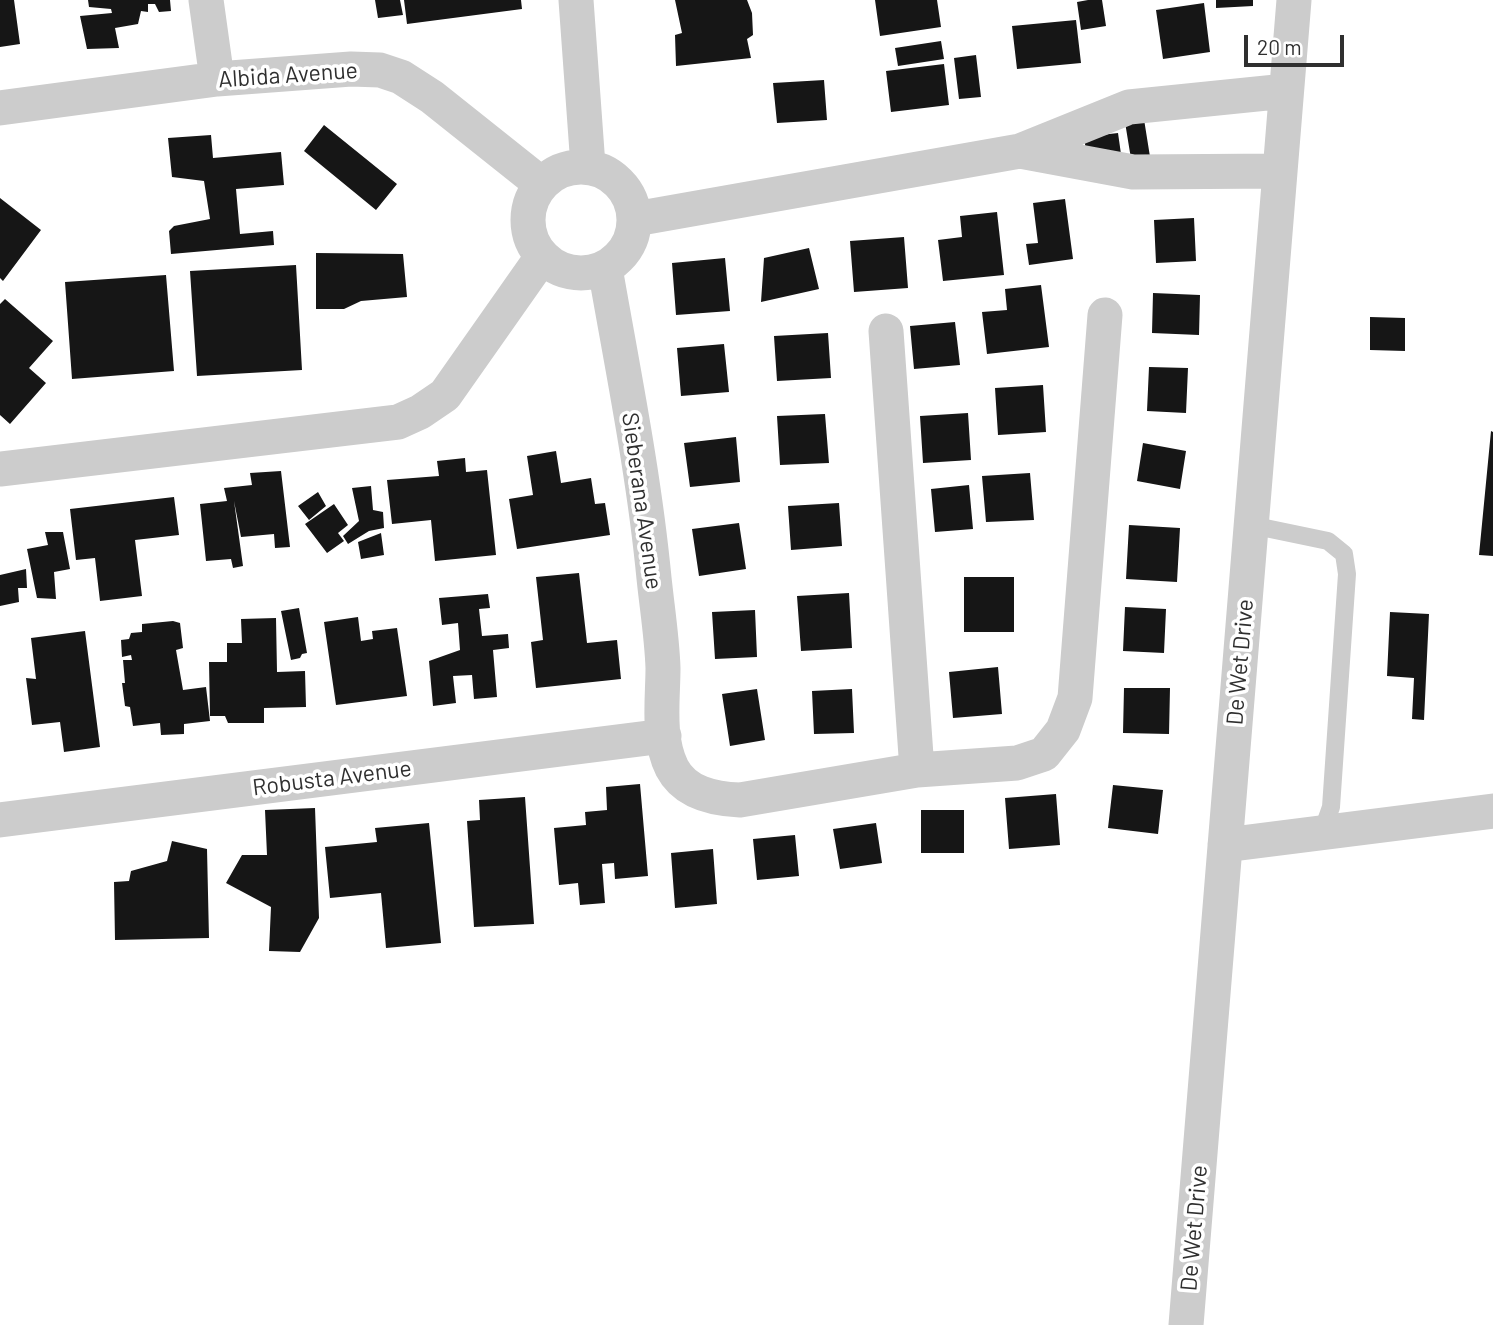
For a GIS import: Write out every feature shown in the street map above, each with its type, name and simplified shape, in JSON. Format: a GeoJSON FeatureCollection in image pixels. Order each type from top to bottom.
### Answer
{"type":"FeatureCollection","features":[{"type":"Feature","properties":{"kind":"street"},"geometry":{"type":"LineString","coordinates":[[206,0],[216,79]]}},
{"type":"Feature","properties":{"kind":"street"},"geometry":{"type":"LineString","coordinates":[[576,0],[587,166]]}},
{"type":"Feature","properties":{"kind":"street","name":"De Wet Drive"},"geometry":{"type":"LineString","coordinates":[[1186,1325],[1294,0]]}},
{"type":"Feature","properties":{"kind":"street","name":"Albida Avenue"},"geometry":{"type":"LineString","coordinates":[[0,108],[216,79],[351,69],[380,70],[401,77],[432,97],[540,183]]}},
{"type":"Feature","properties":{"kind":"street"},"geometry":{"type":"LineString","coordinates":[[635,219],[1020,151],[1129,107],[1286,90]]}},
{"type":"Feature","properties":{"kind":"street"},"geometry":{"type":"LineString","coordinates":[[1020,151],[1133,172],[1280,171]]}},
{"type":"Feature","properties":{"kind":"street"},"geometry":{"type":"LineString","coordinates":[[587,166],[614,176],[631,199],[635,219],[632,239],[621,257],[605,268],[588,273],[571,273],[555,267],[542,257],[529,233],[528,208],[540,183],[562,169],[587,166]]}},
{"type":"Feature","properties":{"kind":"street"},"geometry":{"type":"LineString","coordinates":[[0,469],[398,422],[420,412],[445,395],[542,257]]}},
{"type":"Feature","properties":{"kind":"street","name":"Sieberana Avenue"},"geometry":{"type":"LineString","coordinates":[[605,268],[643,490],[663,666],[661,705],[664,736],[670,765],[681,781],[704,795],[717,799],[740,800],[917,770],[1017,763],[1044,754],[1063,730],[1076,698],[1105,314]]}},
{"type":"Feature","properties":{"kind":"street"},"geometry":{"type":"LineString","coordinates":[[886,331],[917,770]]}},
{"type":"Feature","properties":{"kind":"street","name":"Robusta Avenue"},"geometry":{"type":"LineString","coordinates":[[0,820],[664,736]]}},
{"type":"Feature","properties":{"kind":"street"},"geometry":{"type":"LineString","coordinates":[[1225,845],[1493,811]]}},
{"type":"Feature","properties":{"kind":"lane"},"geometry":{"type":"LineString","coordinates":[[1251,525],[1328,541],[1344,554],[1347,574],[1331,807],[1325,824],[1311,834]]}},
{"type":"Feature","properties":{"kind":"building"},"geometry":{"type":"Polygon","coordinates":[[[0,0],[14,0],[20,44],[0,47],[0,0]]]}},
{"type":"Feature","properties":{"kind":"building"},"geometry":{"type":"Polygon","coordinates":[[[88,0],[170,0],[171,11],[159,12],[155,4],[148,4],[148,12],[141,11],[138,24],[115,28],[119,48],[87,49],[80,16],[112,13],[111,9],[89,7],[88,0]]]}},
{"type":"Feature","properties":{"kind":"building"},"geometry":{"type":"Polygon","coordinates":[[[375,0],[400,0],[403,15],[378,18],[375,0]]]}},
{"type":"Feature","properties":{"kind":"building"},"geometry":{"type":"Polygon","coordinates":[[[404,0],[521,0],[522,9],[407,24],[404,0]]]}},
{"type":"Feature","properties":{"kind":"building"},"geometry":{"type":"Polygon","coordinates":[[[675,0],[747,0],[752,13],[753,35],[747,39],[751,58],[676,66],[675,35],[682,33],[675,0]]]}},
{"type":"Feature","properties":{"kind":"building"},"geometry":{"type":"Polygon","coordinates":[[[875,0],[937,0],[941,27],[880,36],[875,0]]]}},
{"type":"Feature","properties":{"kind":"building"},"geometry":{"type":"Polygon","coordinates":[[[1102,0],[1106,26],[1081,30],[1077,2],[1102,0]]]}},
{"type":"Feature","properties":{"kind":"building"},"geometry":{"type":"Polygon","coordinates":[[[1216,0],[1253,0],[1253,6],[1216,8],[1216,0]]]}},
{"type":"Feature","properties":{"kind":"building"},"geometry":{"type":"Polygon","coordinates":[[[1204,3],[1210,52],[1163,59],[1156,10],[1204,3]]]}},
{"type":"Feature","properties":{"kind":"building"},"geometry":{"type":"Polygon","coordinates":[[[1076,20],[1081,63],[1017,69],[1012,26],[1076,20]]]}},
{"type":"Feature","properties":{"kind":"building"},"geometry":{"type":"Polygon","coordinates":[[[941,41],[944,59],[898,66],[895,48],[941,41]]]}},
{"type":"Feature","properties":{"kind":"building"},"geometry":{"type":"Polygon","coordinates":[[[976,55],[981,97],[959,99],[954,58],[976,55]]]}},
{"type":"Feature","properties":{"kind":"building"},"geometry":{"type":"Polygon","coordinates":[[[944,64],[949,105],[891,112],[886,71],[944,64]]]}},
{"type":"Feature","properties":{"kind":"building"},"geometry":{"type":"Polygon","coordinates":[[[824,80],[827,120],[777,123],[773,83],[824,80]]]}},
{"type":"Feature","properties":{"kind":"building"},"geometry":{"type":"Polygon","coordinates":[[[1143,113],[1151,163],[1132,165],[1124,116],[1143,113]]]}},
{"type":"Feature","properties":{"kind":"building"},"geometry":{"type":"Polygon","coordinates":[[[324,125],[397,184],[376,210],[304,151],[324,125]]]}},
{"type":"Feature","properties":{"kind":"building"},"geometry":{"type":"Polygon","coordinates":[[[1118,133],[1121,154],[1087,158],[1084,137],[1118,133]]]}},
{"type":"Feature","properties":{"kind":"building"},"geometry":{"type":"Polygon","coordinates":[[[211,135],[213,158],[281,152],[284,185],[236,189],[240,234],[273,231],[274,245],[171,254],[169,231],[174,226],[210,219],[204,181],[172,177],[168,138],[211,135]]]}},
{"type":"Feature","properties":{"kind":"building"},"geometry":{"type":"Polygon","coordinates":[[[0,198],[41,230],[3,281],[0,278],[0,198]]]}},
{"type":"Feature","properties":{"kind":"building"},"geometry":{"type":"Polygon","coordinates":[[[1065,199],[1073,259],[1029,265],[1026,244],[1038,243],[1033,203],[1065,199]]]}},
{"type":"Feature","properties":{"kind":"building"},"geometry":{"type":"Polygon","coordinates":[[[997,212],[1004,275],[943,281],[938,240],[962,237],[960,216],[997,212]]]}},
{"type":"Feature","properties":{"kind":"building"},"geometry":{"type":"Polygon","coordinates":[[[1194,218],[1196,261],[1156,263],[1154,220],[1194,218]]]}},
{"type":"Feature","properties":{"kind":"building"},"geometry":{"type":"Polygon","coordinates":[[[904,237],[908,288],[854,292],[850,241],[904,237]]]}},
{"type":"Feature","properties":{"kind":"building"},"geometry":{"type":"Polygon","coordinates":[[[809,248],[819,289],[761,302],[764,258],[809,248]]]}},
{"type":"Feature","properties":{"kind":"building"},"geometry":{"type":"Polygon","coordinates":[[[316,253],[403,254],[407,297],[361,301],[344,309],[316,309],[316,253]]]}},
{"type":"Feature","properties":{"kind":"building"},"geometry":{"type":"Polygon","coordinates":[[[725,258],[730,311],[676,315],[672,263],[725,258]]]}},
{"type":"Feature","properties":{"kind":"building"},"geometry":{"type":"Polygon","coordinates":[[[296,265],[302,370],[197,376],[190,271],[296,265]]]}},
{"type":"Feature","properties":{"kind":"building"},"geometry":{"type":"Polygon","coordinates":[[[166,275],[174,371],[72,379],[65,282],[166,275]]]}},
{"type":"Feature","properties":{"kind":"building"},"geometry":{"type":"Polygon","coordinates":[[[1041,285],[1049,347],[987,354],[982,312],[1007,310],[1005,289],[1041,285]]]}},
{"type":"Feature","properties":{"kind":"building"},"geometry":{"type":"Polygon","coordinates":[[[1153,293],[1200,295],[1199,335],[1152,333],[1153,293]]]}},
{"type":"Feature","properties":{"kind":"building"},"geometry":{"type":"Polygon","coordinates":[[[5,299],[53,341],[29,368],[46,383],[10,424],[0,415],[0,304],[5,299]]]}},
{"type":"Feature","properties":{"kind":"building"},"geometry":{"type":"Polygon","coordinates":[[[1370,317],[1405,318],[1405,351],[1370,350],[1370,317]]]}},
{"type":"Feature","properties":{"kind":"building"},"geometry":{"type":"Polygon","coordinates":[[[955,322],[960,365],[914,369],[910,326],[955,322]]]}},
{"type":"Feature","properties":{"kind":"building"},"geometry":{"type":"Polygon","coordinates":[[[828,333],[831,378],[777,381],[774,336],[828,333]]]}},
{"type":"Feature","properties":{"kind":"building"},"geometry":{"type":"Polygon","coordinates":[[[724,344],[729,392],[681,396],[677,348],[724,344]]]}},
{"type":"Feature","properties":{"kind":"building"},"geometry":{"type":"Polygon","coordinates":[[[1149,367],[1188,368],[1186,413],[1147,411],[1149,367]]]}},
{"type":"Feature","properties":{"kind":"building"},"geometry":{"type":"Polygon","coordinates":[[[1043,385],[1046,432],[998,435],[995,388],[1043,385]]]}},
{"type":"Feature","properties":{"kind":"building"},"geometry":{"type":"Polygon","coordinates":[[[968,413],[971,460],[923,463],[920,416],[968,413]]]}},
{"type":"Feature","properties":{"kind":"building"},"geometry":{"type":"Polygon","coordinates":[[[825,414],[829,463],[780,465],[777,416],[825,414]]]}},
{"type":"Feature","properties":{"kind":"building"},"geometry":{"type":"Polygon","coordinates":[[[1491,431],[1493,432],[1493,556],[1479,555],[1491,431]]]}},
{"type":"Feature","properties":{"kind":"building"},"geometry":{"type":"Polygon","coordinates":[[[736,437],[740,482],[690,487],[684,443],[736,437]]]}},
{"type":"Feature","properties":{"kind":"building"},"geometry":{"type":"Polygon","coordinates":[[[1143,443],[1186,451],[1180,489],[1137,481],[1143,443]]]}},
{"type":"Feature","properties":{"kind":"building"},"geometry":{"type":"Polygon","coordinates":[[[556,451],[561,483],[591,478],[595,504],[605,503],[610,535],[517,549],[509,499],[533,495],[527,456],[556,451]]]}},
{"type":"Feature","properties":{"kind":"building"},"geometry":{"type":"Polygon","coordinates":[[[465,458],[466,472],[487,470],[496,555],[435,561],[431,520],[392,524],[387,480],[439,476],[437,461],[465,458]]]}},
{"type":"Feature","properties":{"kind":"building"},"geometry":{"type":"Polygon","coordinates":[[[281,471],[290,547],[275,548],[274,534],[241,537],[234,501],[243,566],[233,568],[231,559],[206,561],[200,504],[227,501],[224,488],[252,485],[250,473],[281,471]]]}},
{"type":"Feature","properties":{"kind":"building"},"geometry":{"type":"Polygon","coordinates":[[[1030,473],[1034,520],[986,522],[982,476],[1030,473]]]}},
{"type":"Feature","properties":{"kind":"building"},"geometry":{"type":"Polygon","coordinates":[[[969,485],[973,529],[935,532],[931,489],[969,485]]]}},
{"type":"Feature","properties":{"kind":"building"},"geometry":{"type":"Polygon","coordinates":[[[371,486],[373,510],[383,512],[384,528],[369,531],[348,544],[343,536],[359,521],[352,488],[371,486]]]}},
{"type":"Feature","properties":{"kind":"building"},"geometry":{"type":"Polygon","coordinates":[[[318,492],[326,506],[309,520],[298,506],[318,492]]]}},
{"type":"Feature","properties":{"kind":"building"},"geometry":{"type":"Polygon","coordinates":[[[174,497],[179,535],[135,540],[142,596],[100,601],[95,558],[76,560],[70,509],[174,497]]]}},
{"type":"Feature","properties":{"kind":"building"},"geometry":{"type":"Polygon","coordinates":[[[839,503],[842,546],[791,550],[788,506],[839,503]]]}},
{"type":"Feature","properties":{"kind":"building"},"geometry":{"type":"Polygon","coordinates":[[[334,504],[348,525],[338,533],[344,541],[327,553],[305,524],[334,504]]]}},
{"type":"Feature","properties":{"kind":"building"},"geometry":{"type":"Polygon","coordinates":[[[739,523],[746,569],[699,576],[692,529],[739,523]]]}},
{"type":"Feature","properties":{"kind":"building"},"geometry":{"type":"Polygon","coordinates":[[[1129,525],[1180,528],[1177,582],[1126,579],[1129,525]]]}},
{"type":"Feature","properties":{"kind":"building"},"geometry":{"type":"Polygon","coordinates":[[[45,532],[63,532],[70,569],[54,572],[56,599],[37,598],[27,549],[48,545],[45,532]]]}},
{"type":"Feature","properties":{"kind":"building"},"geometry":{"type":"Polygon","coordinates":[[[381,533],[384,555],[361,559],[358,542],[381,533]]]}},
{"type":"Feature","properties":{"kind":"building"},"geometry":{"type":"Polygon","coordinates":[[[26,569],[27,588],[18,588],[19,602],[0,606],[0,575],[26,569]]]}},
{"type":"Feature","properties":{"kind":"building"},"geometry":{"type":"Polygon","coordinates":[[[579,573],[587,643],[617,640],[621,679],[536,688],[531,642],[543,640],[536,577],[579,573]]]}},
{"type":"Feature","properties":{"kind":"building"},"geometry":{"type":"Polygon","coordinates":[[[964,577],[1014,577],[1014,632],[964,632],[964,577]]]}},
{"type":"Feature","properties":{"kind":"building"},"geometry":{"type":"Polygon","coordinates":[[[849,593],[852,648],[801,651],[797,596],[849,593]]]}},
{"type":"Feature","properties":{"kind":"building"},"geometry":{"type":"Polygon","coordinates":[[[488,594],[490,608],[479,609],[482,636],[508,634],[509,648],[493,650],[497,697],[474,699],[472,675],[453,676],[456,703],[433,706],[429,661],[460,650],[458,623],[442,625],[439,598],[488,594]]]}},
{"type":"Feature","properties":{"kind":"building"},"geometry":{"type":"Polygon","coordinates":[[[1125,607],[1166,609],[1164,653],[1123,651],[1125,607]]]}},
{"type":"Feature","properties":{"kind":"building"},"geometry":{"type":"Polygon","coordinates":[[[299,608],[307,653],[291,660],[281,611],[299,608]]]}},
{"type":"Feature","properties":{"kind":"building"},"geometry":{"type":"Polygon","coordinates":[[[755,610],[757,657],[715,659],[712,612],[755,610]]]}},
{"type":"Feature","properties":{"kind":"building"},"geometry":{"type":"Polygon","coordinates":[[[1390,612],[1429,614],[1424,720],[1412,719],[1414,678],[1387,676],[1390,612]]]}},
{"type":"Feature","properties":{"kind":"building"},"geometry":{"type":"Polygon","coordinates":[[[358,617],[361,641],[373,639],[372,631],[397,628],[407,696],[336,705],[324,622],[358,617]]]}},
{"type":"Feature","properties":{"kind":"building"},"geometry":{"type":"Polygon","coordinates":[[[276,618],[277,672],[305,671],[306,707],[264,708],[264,723],[228,723],[225,716],[210,716],[209,662],[227,662],[227,643],[242,643],[241,619],[276,618]]]}},
{"type":"Feature","properties":{"kind":"building"},"geometry":{"type":"Polygon","coordinates":[[[173,621],[180,623],[183,648],[176,650],[183,690],[206,687],[210,721],[184,724],[184,734],[161,735],[160,723],[133,726],[130,707],[125,706],[122,683],[125,683],[123,660],[132,660],[131,655],[122,657],[121,640],[129,639],[131,633],[142,632],[142,624],[173,621]]]}},
{"type":"Feature","properties":{"kind":"building"},"geometry":{"type":"Polygon","coordinates":[[[85,631],[100,747],[64,752],[60,722],[32,725],[26,678],[36,679],[31,638],[85,631]]]}},
{"type":"Feature","properties":{"kind":"building"},"geometry":{"type":"Polygon","coordinates":[[[998,667],[1002,714],[953,718],[949,672],[998,667]]]}},
{"type":"Feature","properties":{"kind":"building"},"geometry":{"type":"Polygon","coordinates":[[[1124,688],[1170,688],[1169,734],[1123,733],[1124,688]]]}},
{"type":"Feature","properties":{"kind":"building"},"geometry":{"type":"Polygon","coordinates":[[[757,689],[765,740],[730,746],[722,694],[757,689]]]}},
{"type":"Feature","properties":{"kind":"building"},"geometry":{"type":"Polygon","coordinates":[[[852,689],[854,733],[814,734],[812,691],[852,689]]]}},
{"type":"Feature","properties":{"kind":"building"},"geometry":{"type":"Polygon","coordinates":[[[640,784],[648,876],[615,879],[614,863],[602,864],[605,903],[580,905],[578,883],[559,885],[554,828],[586,825],[585,812],[607,810],[606,787],[640,784]]]}},
{"type":"Feature","properties":{"kind":"building"},"geometry":{"type":"Polygon","coordinates":[[[1113,785],[1163,790],[1158,834],[1108,828],[1113,785]]]}},
{"type":"Feature","properties":{"kind":"building"},"geometry":{"type":"Polygon","coordinates":[[[1056,794],[1060,845],[1009,849],[1005,798],[1056,794]]]}},
{"type":"Feature","properties":{"kind":"building"},"geometry":{"type":"Polygon","coordinates":[[[525,797],[534,924],[474,927],[467,821],[480,820],[479,800],[525,797]]]}},
{"type":"Feature","properties":{"kind":"building"},"geometry":{"type":"Polygon","coordinates":[[[315,808],[319,918],[300,952],[269,951],[271,907],[226,883],[242,855],[267,855],[265,810],[315,808]]]}},
{"type":"Feature","properties":{"kind":"building"},"geometry":{"type":"Polygon","coordinates":[[[921,810],[964,810],[964,853],[921,853],[921,810]]]}},
{"type":"Feature","properties":{"kind":"building"},"geometry":{"type":"Polygon","coordinates":[[[429,823],[441,943],[386,948],[381,893],[330,898],[325,847],[377,842],[375,828],[429,823]]]}},
{"type":"Feature","properties":{"kind":"building"},"geometry":{"type":"Polygon","coordinates":[[[876,823],[882,863],[840,869],[833,829],[876,823]]]}},
{"type":"Feature","properties":{"kind":"building"},"geometry":{"type":"Polygon","coordinates":[[[795,835],[799,876],[757,880],[753,839],[795,835]]]}},
{"type":"Feature","properties":{"kind":"building"},"geometry":{"type":"Polygon","coordinates":[[[172,841],[207,849],[209,938],[115,940],[114,882],[129,881],[131,871],[167,861],[172,841]]]}},
{"type":"Feature","properties":{"kind":"building"},"geometry":{"type":"Polygon","coordinates":[[[713,849],[717,904],[675,908],[671,853],[713,849]]]}}]}
